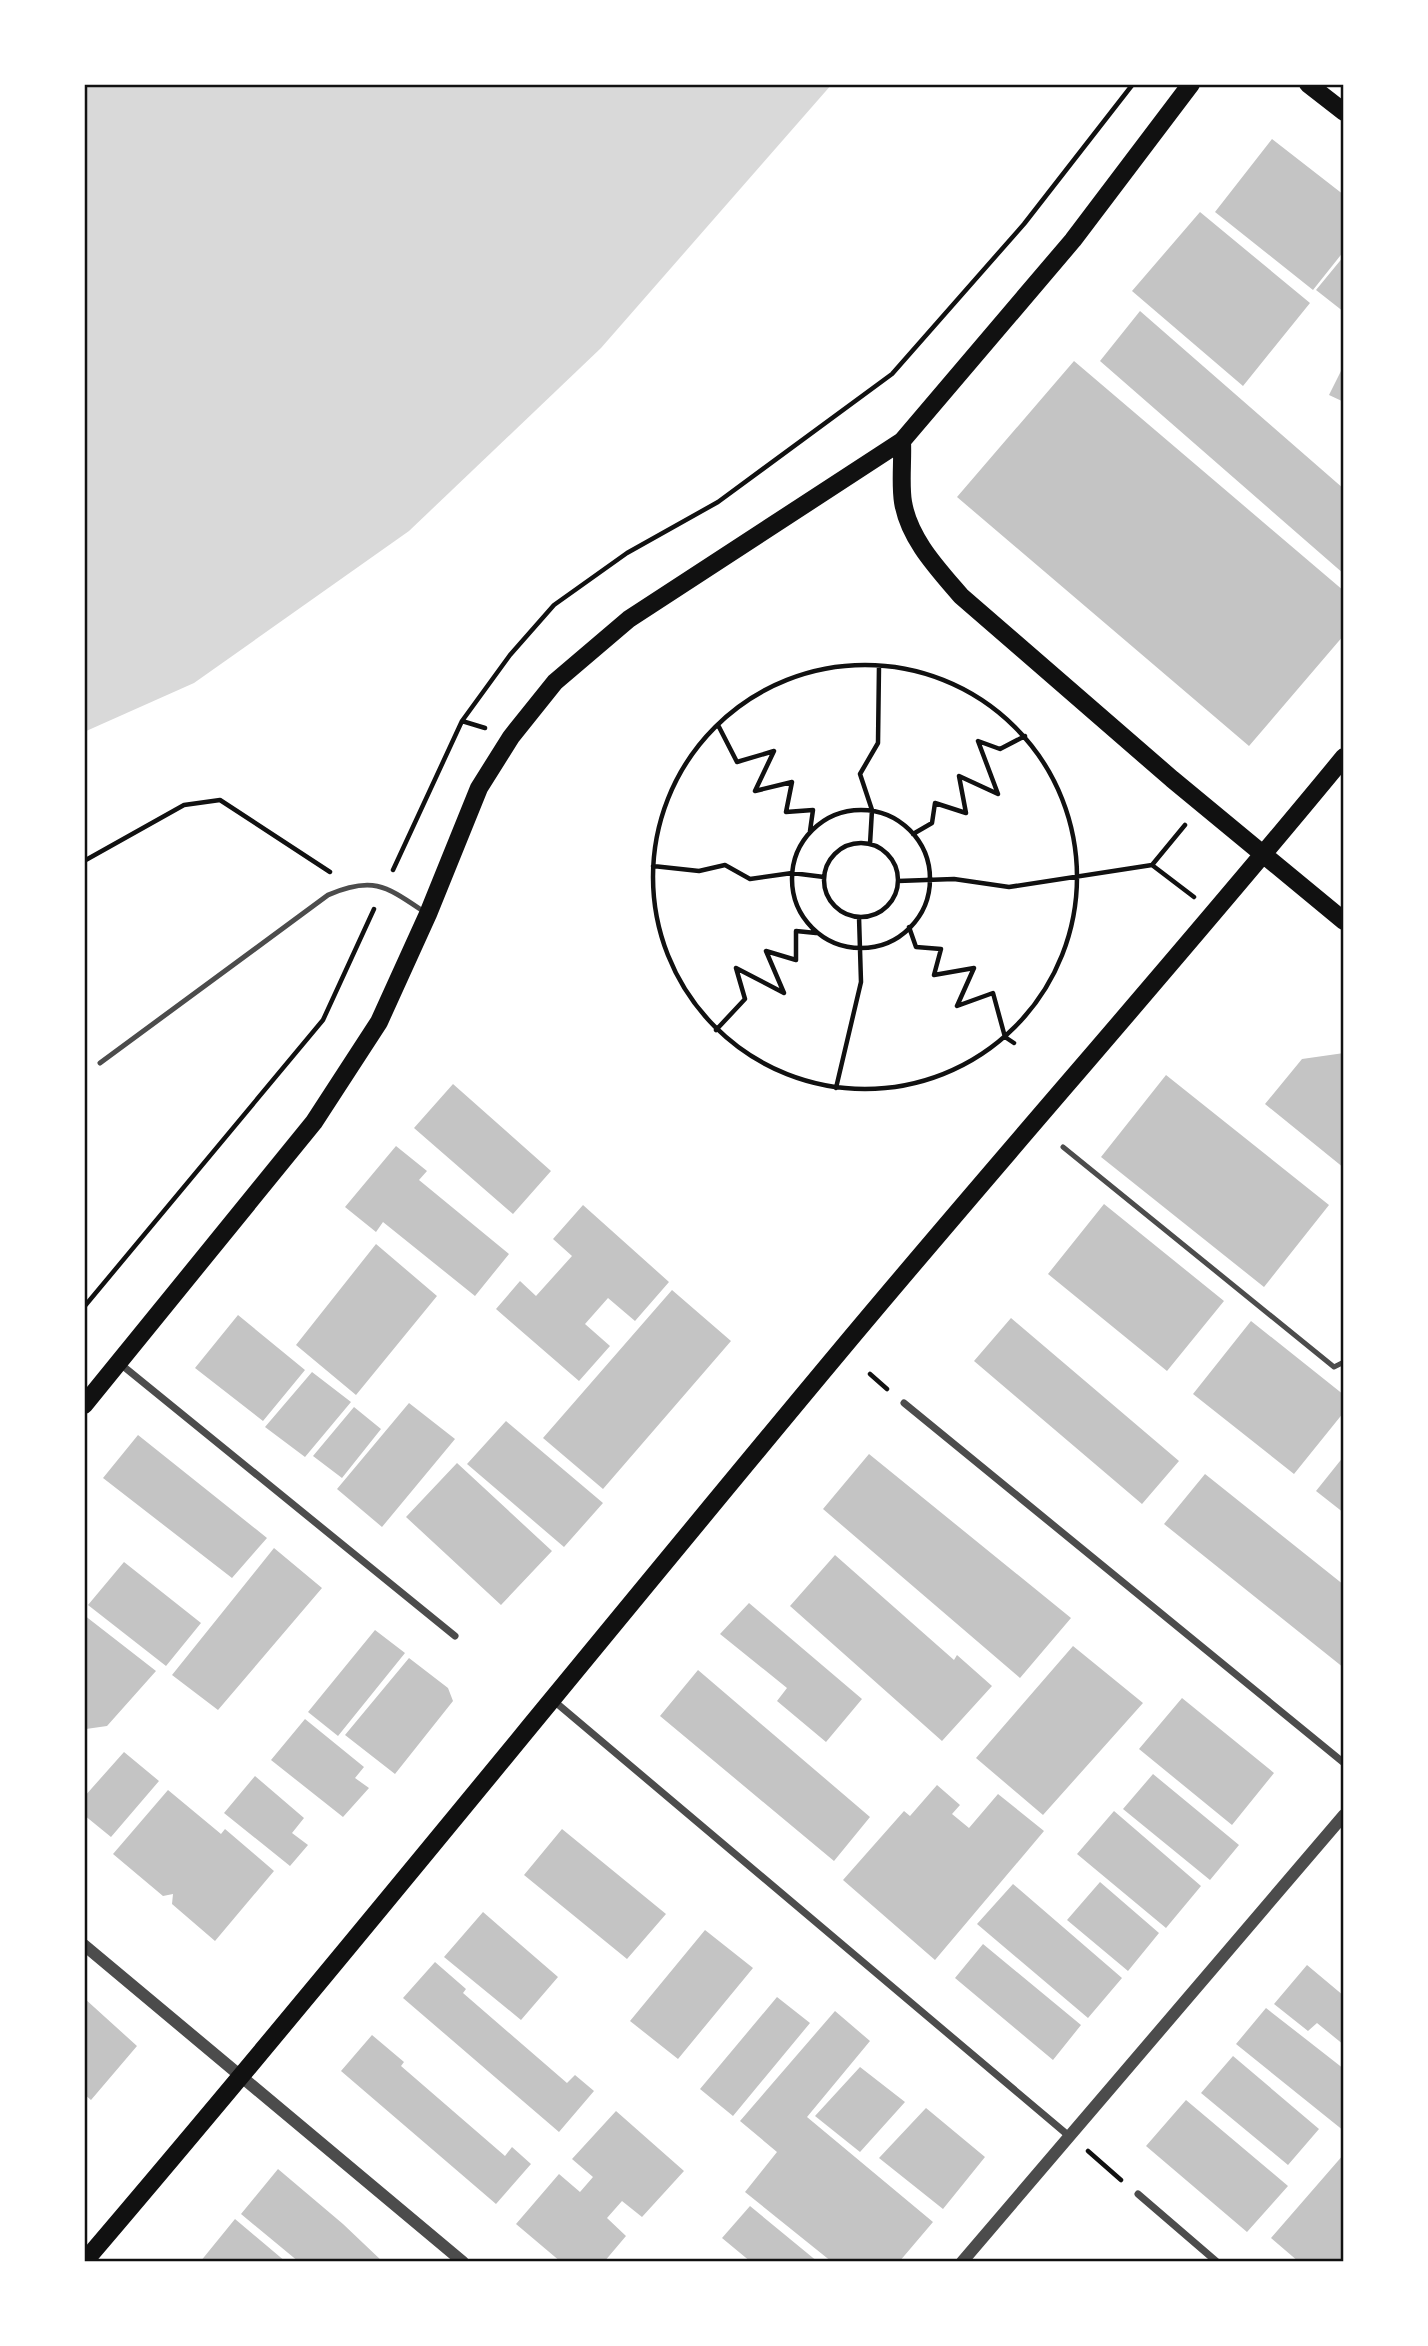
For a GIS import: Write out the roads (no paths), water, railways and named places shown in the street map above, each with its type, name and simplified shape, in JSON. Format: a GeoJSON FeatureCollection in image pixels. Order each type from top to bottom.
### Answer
{"type":"FeatureCollection","features":[{"type":"Feature","properties":{"kind":"main road"},"geometry":{"type":"LineString","coordinates":[[84,1405],[314,1122],[379,1022],[480,789],[511,737],[555,682],[629,619],[902,441],[1073,240],[1191,84]]}},
{"type":"Feature","properties":{"kind":"main road"},"geometry":{"type":"LineString","coordinates":[[1308,84],[1344,112]]}},
{"type":"Feature","properties":{"kind":"main road"},"geometry":{"type":"LineString","coordinates":[[902,441],[903,503],[916,537],[934,565],[961,596],[1344,921]]}},
{"type":"Feature","properties":{"kind":"main road"},"geometry":{"type":"LineString","coordinates":[[84,2262],[869,1317],[1216,913],[1344,757]]}},
{"type":"Feature","properties":{"kind":"street"},"geometry":{"type":"LineString","coordinates":[[118,1362],[455,1636]]}},
{"type":"Feature","properties":{"kind":"street"},"geometry":{"type":"LineString","coordinates":[[904,1403],[1344,1763]]}},
{"type":"Feature","properties":{"kind":"street"},"geometry":{"type":"LineString","coordinates":[[551,1698],[1069,2136]]}},
{"type":"Feature","properties":{"kind":"street"},"geometry":{"type":"LineString","coordinates":[[962,2262],[1344,1815]]}},
{"type":"Feature","properties":{"kind":"street"},"geometry":{"type":"LineString","coordinates":[[84,1945],[242,2073],[463,2262]]}},
{"type":"Feature","properties":{"kind":"street"},"geometry":{"type":"LineString","coordinates":[[1138,2194],[1217,2262]]}},
{"type":"Feature","properties":{"kind":"lane"},"geometry":{"type":"LineString","coordinates":[[100,1063],[303,911],[350,886],[386,886],[428,914]]}},
{"type":"Feature","properties":{"kind":"lane"},"geometry":{"type":"LineString","coordinates":[[1063,1147],[1334,1367],[1344,1362]]}}]}
